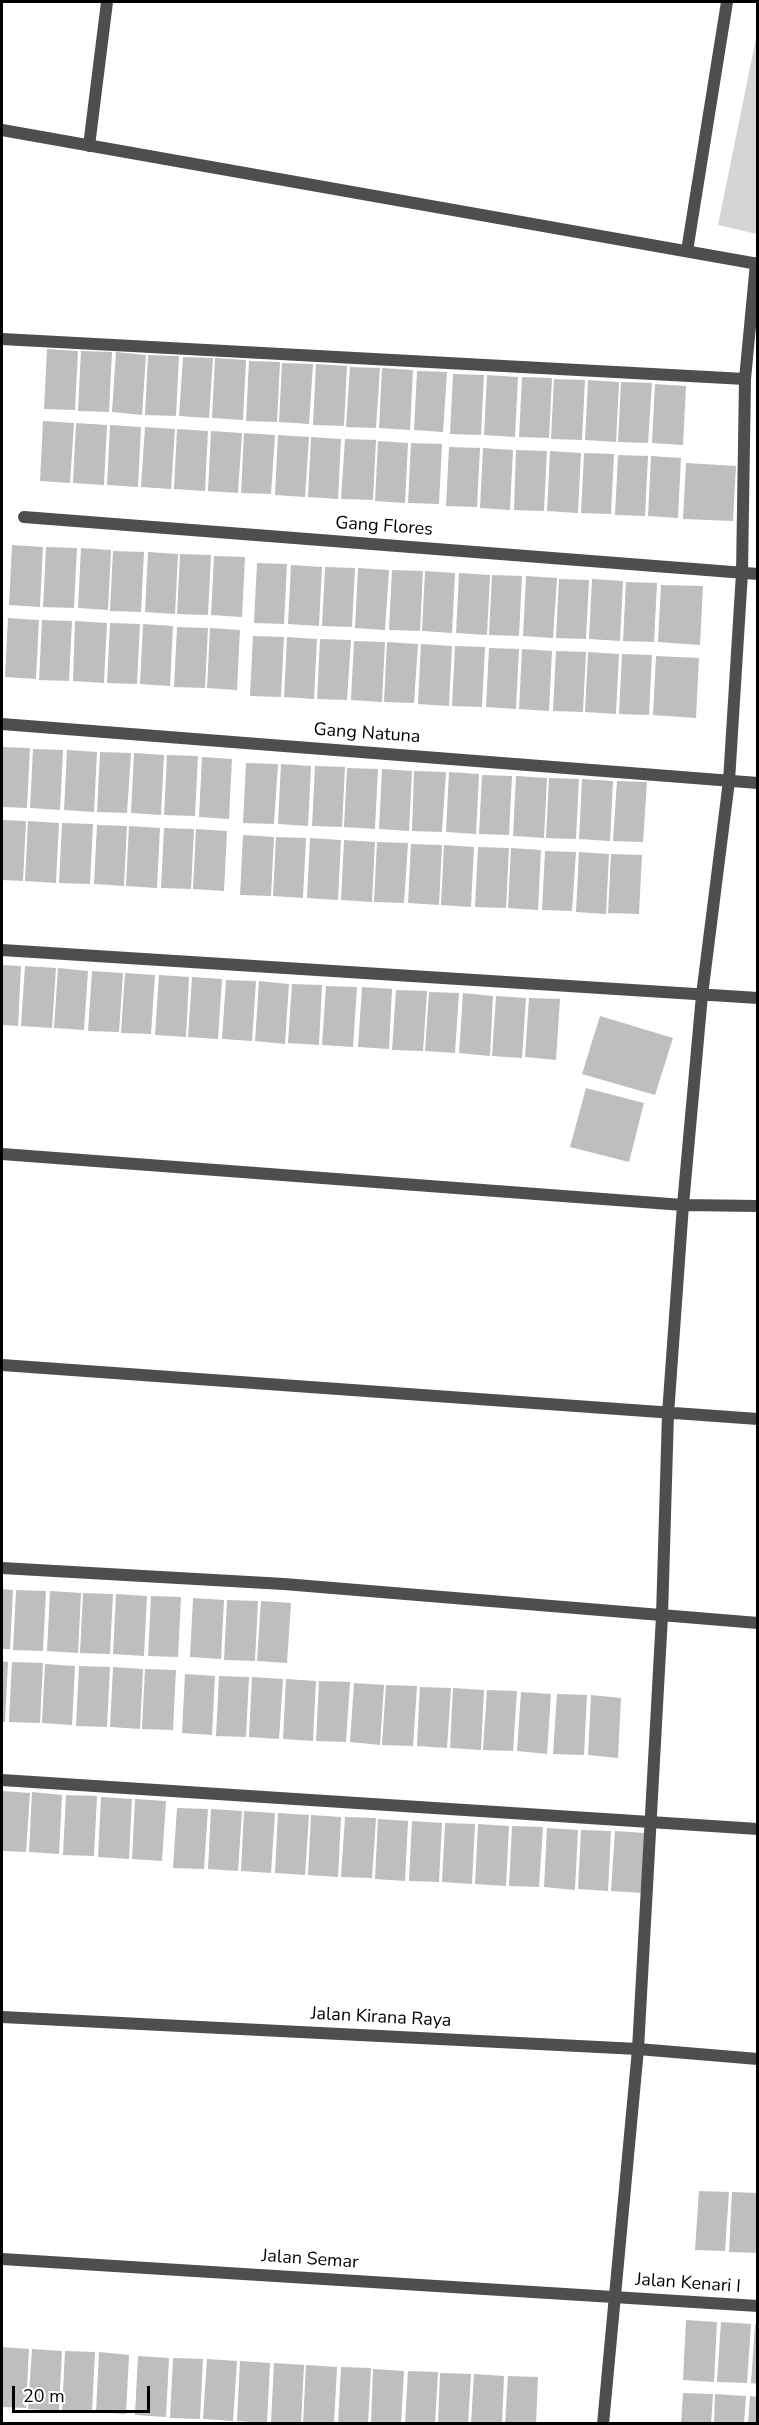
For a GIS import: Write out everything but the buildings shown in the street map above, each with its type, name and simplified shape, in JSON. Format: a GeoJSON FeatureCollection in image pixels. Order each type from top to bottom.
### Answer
{"type":"FeatureCollection","features":[{"type":"Feature","properties":{"kind":"street"},"geometry":{"type":"LineString","coordinates":[[89,146],[107,2]]}},
{"type":"Feature","properties":{"kind":"street"},"geometry":{"type":"LineString","coordinates":[[687,251],[727,2]]}},
{"type":"Feature","properties":{"kind":"street"},"geometry":{"type":"LineString","coordinates":[[2,130],[757,264],[745,379],[742,573],[729,781],[702,995],[683,1205],[668,1414],[662,1616],[638,2049],[603,2424]]}},
{"type":"Feature","properties":{"kind":"street"},"geometry":{"type":"LineString","coordinates":[[2,339],[745,379]]}},
{"type":"Feature","properties":{"kind":"street","name":"Gang Flores"},"geometry":{"type":"LineString","coordinates":[[24,517],[758,574]]}},
{"type":"Feature","properties":{"kind":"street","name":"Gang Natuna"},"geometry":{"type":"LineString","coordinates":[[2,724],[758,783]]}},
{"type":"Feature","properties":{"kind":"street"},"geometry":{"type":"LineString","coordinates":[[2,950],[758,998]]}},
{"type":"Feature","properties":{"kind":"street"},"geometry":{"type":"LineString","coordinates":[[2,1154],[683,1205],[758,1206]]}},
{"type":"Feature","properties":{"kind":"street"},"geometry":{"type":"LineString","coordinates":[[2,1365],[758,1419]]}},
{"type":"Feature","properties":{"kind":"street"},"geometry":{"type":"LineString","coordinates":[[2,1568],[284,1584],[758,1623]]}},
{"type":"Feature","properties":{"kind":"street"},"geometry":{"type":"LineString","coordinates":[[2,1780],[758,1829]]}},
{"type":"Feature","properties":{"kind":"street","name":"Jalan Kirana Raya"},"geometry":{"type":"LineString","coordinates":[[2,2017],[638,2049],[758,2059]]}},
{"type":"Feature","properties":{"kind":"street","name":"Jalan Semar"},"geometry":{"type":"LineString","coordinates":[[2,2259],[616,2298]]}},
{"type":"Feature","properties":{"kind":"street","name":"Jalan Kenari I"},"geometry":{"type":"LineString","coordinates":[[616,2298],[758,2306]]}},
{"type":"Feature","properties":{"kind":"shaded area"},"geometry":{"type":"Polygon","coordinates":[[[757,33],[758,234],[718,225],[757,33]]]}}]}
